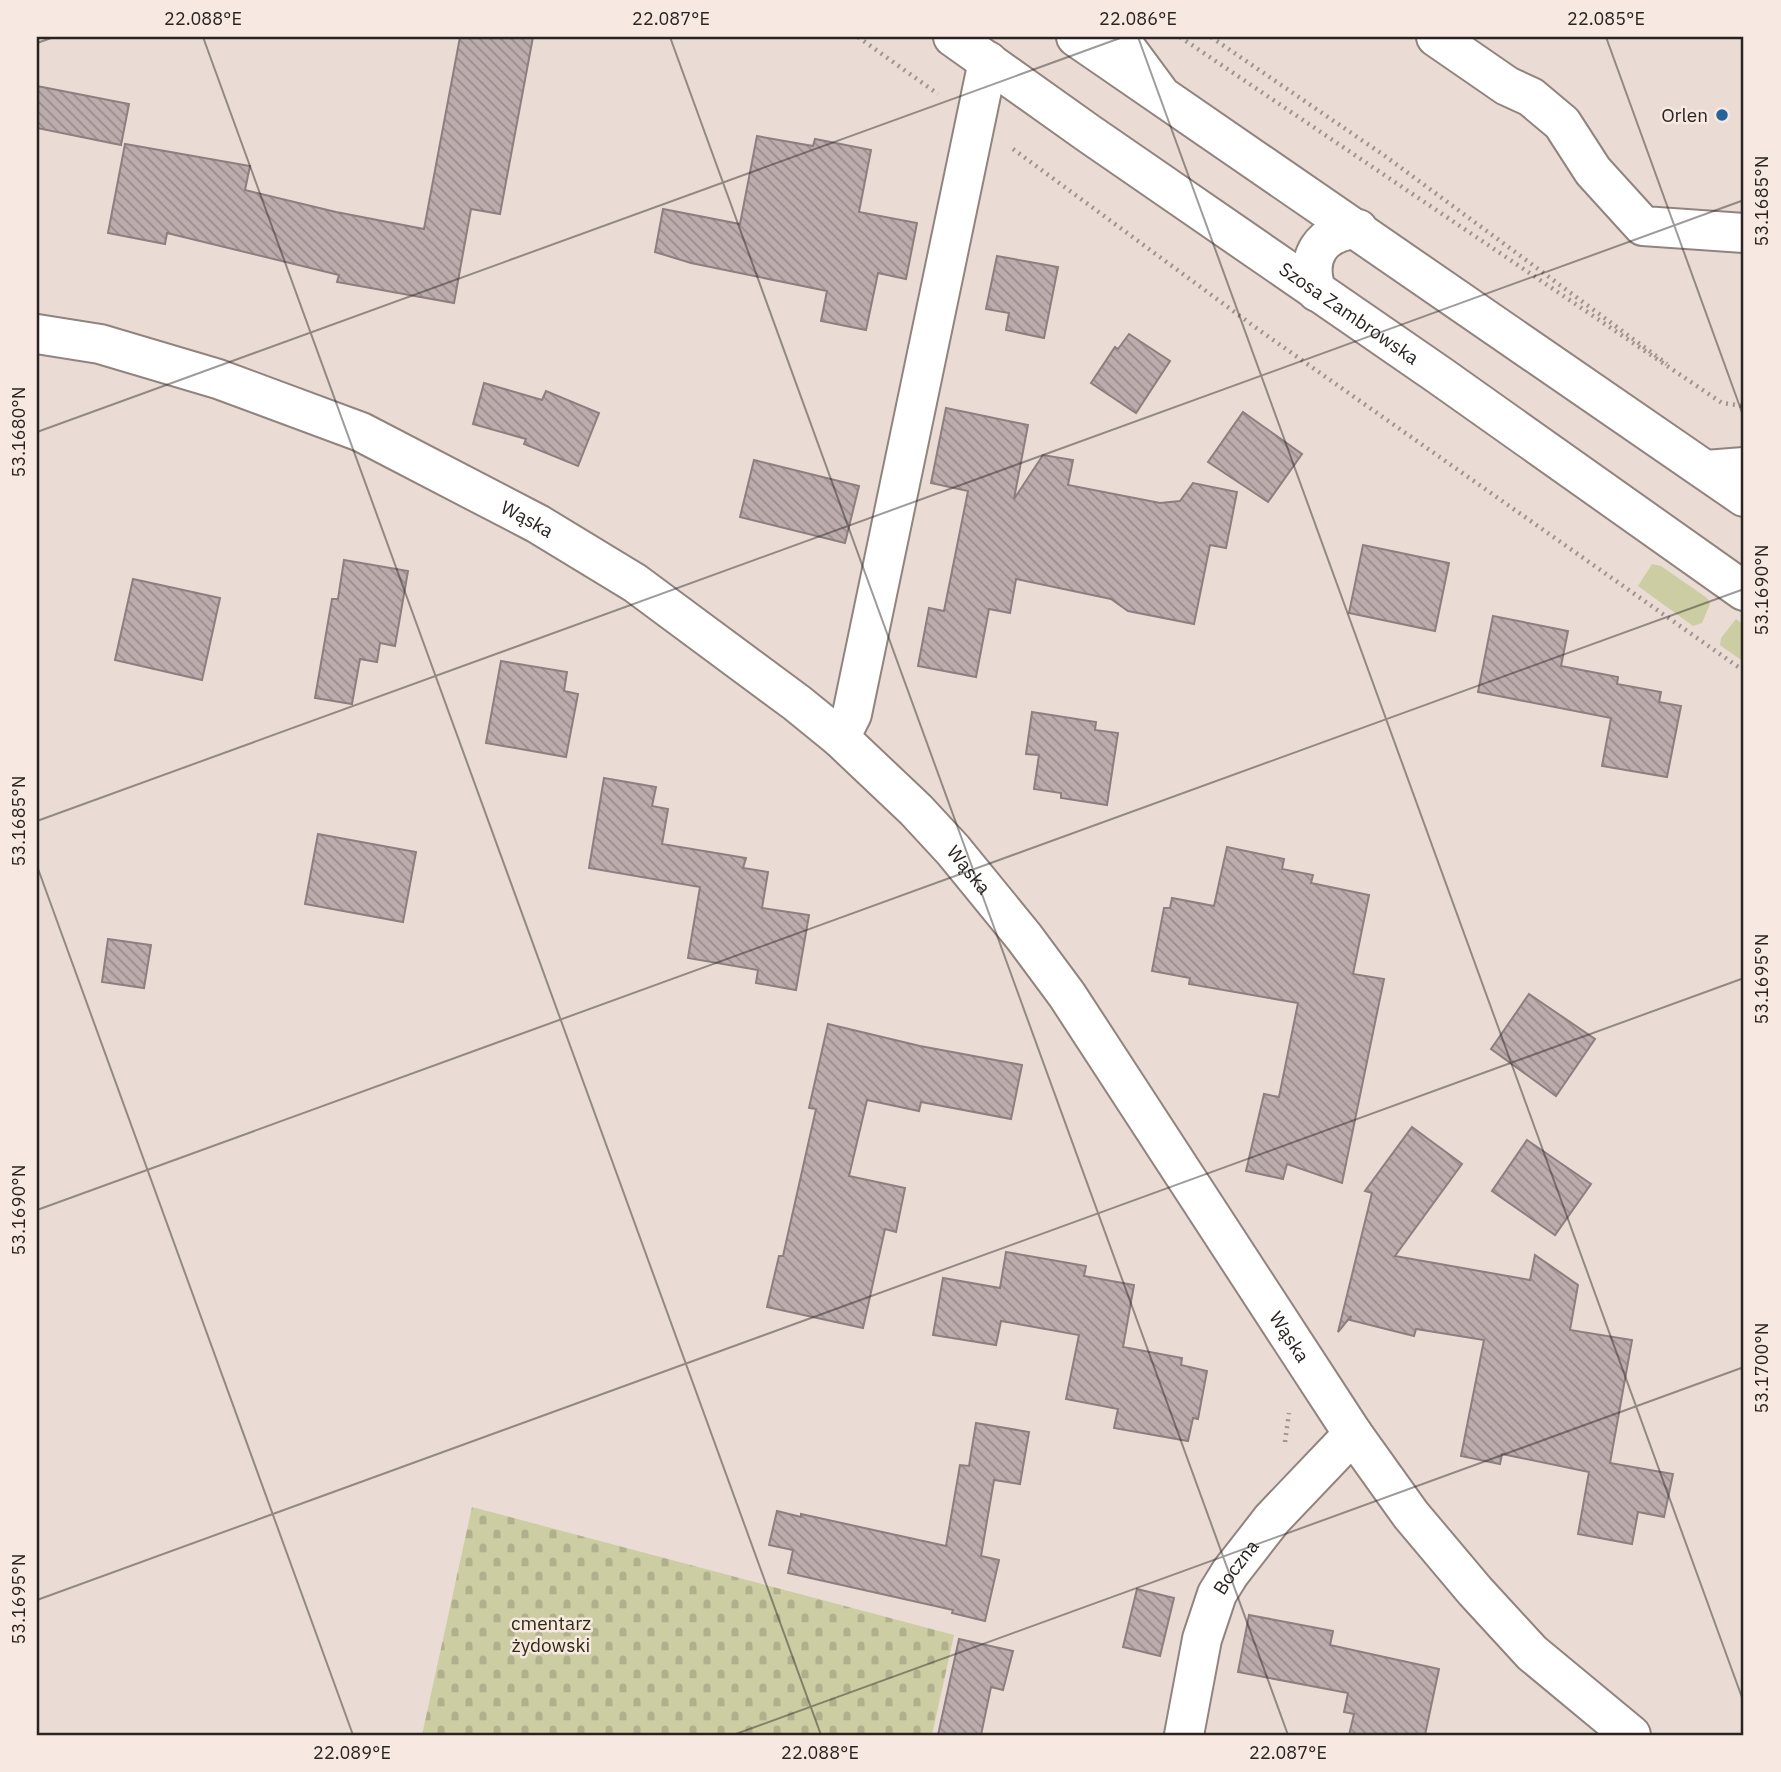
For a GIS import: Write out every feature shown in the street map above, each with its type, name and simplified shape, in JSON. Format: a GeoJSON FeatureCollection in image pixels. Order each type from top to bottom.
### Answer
{"type":"FeatureCollection","features":[{"type":"Feature","properties":{"kind":"street","name":"Szosa Zambrowska"},"geometry":{"type":"LineString","coordinates":[[953,37],[1440,375],[1744,591]]}},
{"type":"Feature","properties":{"kind":"street"},"geometry":{"type":"LineString","coordinates":[[1076,37],[1744,497]]}},
{"type":"Feature","properties":{"kind":"street"},"geometry":{"type":"LineString","coordinates":[[1118,37],[1161,95]]}},
{"type":"Feature","properties":{"kind":"street"},"geometry":{"type":"LineString","coordinates":[[1436,37],[1507,86],[1531,97],[1562,123],[1593,171],[1643,226],[1744,233]]}},
{"type":"Feature","properties":{"kind":"street"},"geometry":{"type":"LineString","coordinates":[[840,738],[852,714],[988,61]]}},
{"type":"Feature","properties":{"kind":"street"},"geometry":{"type":"LineString","coordinates":[[1317,292],[1312,266],[1323,243],[1333,234],[1358,229]]}},
{"type":"Feature","properties":{"kind":"street","name":"Wąska"},"geometry":{"type":"LineString","coordinates":[[37,334],[100,344],[218,379],[361,432],[409,456],[538,524],[635,583],[840,738],[953,850],[1038,956],[1353,1434],[1411,1515],[1532,1653],[1631,1735]]}},
{"type":"Feature","properties":{"kind":"street"},"geometry":{"type":"LineString","coordinates":[[1706,471],[1744,467]]}},
{"type":"Feature","properties":{"kind":"street","name":"Boczna"},"geometry":{"type":"LineString","coordinates":[[1184,1735],[1202,1639],[1217,1594],[1272,1519],[1353,1434]]}},
{"type":"Feature","properties":{"kind":"path"},"geometry":{"type":"LineString","coordinates":[[858,37],[1259,330],[1744,671]]}},
{"type":"Feature","properties":{"kind":"path"},"geometry":{"type":"LineString","coordinates":[[1180,37],[1722,403],[1744,406]]}},
{"type":"Feature","properties":{"kind":"path"},"geometry":{"type":"LineString","coordinates":[[1211,37],[1385,156],[1722,403]]}},
{"type":"Feature","properties":{"kind":"path"},"geometry":{"type":"LineString","coordinates":[[1284,1443],[1289,1420],[1288,1405]]}},
{"type":"Feature","properties":{"kind":"green space"},"geometry":{"type":"Polygon","coordinates":[[[1652,564],[1661,566],[1707,598],[1710,604],[1702,623],[1693,626],[1638,586],[1652,564]]]}},
{"type":"Feature","properties":{"kind":"green space"},"geometry":{"type":"Polygon","coordinates":[[[1736,619],[1744,625],[1744,662],[1720,645],[1721,638],[1736,619]]]}},
{"type":"Feature","properties":{"kind":"green space","name":"cmentarz żydowski"},"geometry":{"type":"Polygon","coordinates":[[[472,1507],[954,1635],[932,1735],[422,1735],[472,1507]]]}},
{"type":"Feature","properties":{"kind":"building"},"geometry":{"type":"Polygon","coordinates":[[[460,37],[533,37],[500,214],[471,209],[454,303],[337,282],[339,275],[167,233],[165,244],[108,233],[125,144],[250,166],[245,190],[336,212],[424,229],[460,37]]]}},
{"type":"Feature","properties":{"kind":"building"},"geometry":{"type":"Polygon","coordinates":[[[37,86],[129,104],[121,145],[37,128],[37,86]]]}},
{"type":"Feature","properties":{"kind":"building"},"geometry":{"type":"Polygon","coordinates":[[[757,136],[813,146],[815,139],[871,150],[859,212],[917,223],[906,279],[878,273],[866,330],[821,321],[827,291],[691,263],[655,252],[663,209],[740,224],[757,136]]]}},
{"type":"Feature","properties":{"kind":"building"},"geometry":{"type":"Polygon","coordinates":[[[997,256],[1058,267],[1044,338],[1006,330],[1009,313],[986,309],[997,256]]]}},
{"type":"Feature","properties":{"kind":"building"},"geometry":{"type":"Polygon","coordinates":[[[1129,334],[1170,361],[1136,413],[1091,383],[1115,347],[1118,349],[1129,334]]]}},
{"type":"Feature","properties":{"kind":"building"},"geometry":{"type":"Polygon","coordinates":[[[484,383],[542,400],[546,391],[599,413],[578,466],[524,444],[526,439],[473,424],[484,383]]]}},
{"type":"Feature","properties":{"kind":"building"},"geometry":{"type":"Polygon","coordinates":[[[946,408],[1028,425],[1014,499],[1043,455],[1073,460],[1068,485],[1160,503],[1180,501],[1193,483],[1237,492],[1226,548],[1210,545],[1194,624],[1128,611],[1111,599],[1016,579],[1010,613],[989,609],[976,677],[918,666],[929,608],[944,611],[968,491],[931,483],[946,408]]]}},
{"type":"Feature","properties":{"kind":"building"},"geometry":{"type":"Polygon","coordinates":[[[1243,412],[1302,454],[1268,502],[1208,462],[1243,412]]]}},
{"type":"Feature","properties":{"kind":"building"},"geometry":{"type":"Polygon","coordinates":[[[754,460],[859,486],[845,543],[740,517],[754,460]]]}},
{"type":"Feature","properties":{"kind":"building"},"geometry":{"type":"Polygon","coordinates":[[[1363,545],[1449,563],[1435,631],[1349,613],[1363,545]]]}},
{"type":"Feature","properties":{"kind":"building"},"geometry":{"type":"Polygon","coordinates":[[[344,560],[408,571],[395,646],[380,643],[377,662],[360,659],[352,704],[315,698],[332,599],[338,599],[344,560]]]}},
{"type":"Feature","properties":{"kind":"building"},"geometry":{"type":"Polygon","coordinates":[[[133,579],[220,598],[202,680],[115,660],[133,579]]]}},
{"type":"Feature","properties":{"kind":"building"},"geometry":{"type":"Polygon","coordinates":[[[1493,616],[1568,631],[1561,666],[1618,677],[1617,684],[1661,692],[1659,702],[1681,706],[1667,777],[1602,766],[1611,718],[1478,692],[1493,616]]]}},
{"type":"Feature","properties":{"kind":"building"},"geometry":{"type":"Polygon","coordinates":[[[501,661],[567,672],[564,691],[578,694],[566,757],[486,743],[501,661]]]}},
{"type":"Feature","properties":{"kind":"building"},"geometry":{"type":"Polygon","coordinates":[[[1032,712],[1096,722],[1095,730],[1118,733],[1107,805],[1061,798],[1061,793],[1034,789],[1039,755],[1026,754],[1032,712]]]}},
{"type":"Feature","properties":{"kind":"building"},"geometry":{"type":"Polygon","coordinates":[[[604,778],[656,787],[652,806],[668,809],[662,844],[746,858],[743,868],[768,872],[762,908],[809,915],[796,990],[756,983],[758,970],[688,958],[700,887],[589,868],[604,778]]]}},
{"type":"Feature","properties":{"kind":"building"},"geometry":{"type":"Polygon","coordinates":[[[318,834],[416,852],[403,922],[305,904],[318,834]]]}},
{"type":"Feature","properties":{"kind":"building"},"geometry":{"type":"Polygon","coordinates":[[[1227,847],[1284,859],[1282,869],[1313,875],[1311,883],[1369,895],[1353,974],[1384,979],[1342,1183],[1287,1164],[1283,1179],[1246,1171],[1264,1094],[1279,1097],[1298,1003],[1189,984],[1190,978],[1152,971],[1164,908],[1170,908],[1172,898],[1214,906],[1227,847]]]}},
{"type":"Feature","properties":{"kind":"building"},"geometry":{"type":"Polygon","coordinates":[[[108,939],[151,945],[144,988],[102,982],[108,939]]]}},
{"type":"Feature","properties":{"kind":"building"},"geometry":{"type":"Polygon","coordinates":[[[1529,994],[1595,1039],[1556,1096],[1491,1049],[1529,994]]]}},
{"type":"Feature","properties":{"kind":"building"},"geometry":{"type":"Polygon","coordinates":[[[828,1024],[920,1046],[1022,1065],[1011,1119],[921,1102],[919,1111],[867,1100],[849,1176],[905,1188],[896,1232],[885,1229],[863,1328],[767,1307],[779,1256],[783,1256],[816,1109],[809,1108],[828,1024]]]}},
{"type":"Feature","properties":{"kind":"building"},"geometry":{"type":"Polygon","coordinates":[[[1412,1127],[1462,1164],[1395,1256],[1530,1280],[1535,1255],[1578,1285],[1570,1330],[1632,1340],[1610,1463],[1673,1474],[1664,1517],[1638,1512],[1632,1544],[1578,1534],[1589,1472],[1502,1454],[1500,1464],[1461,1456],[1484,1340],[1416,1329],[1414,1336],[1350,1320],[1351,1316],[1338,1332],[1372,1193],[1365,1191],[1412,1127]]]}},
{"type":"Feature","properties":{"kind":"building"},"geometry":{"type":"Polygon","coordinates":[[[1527,1140],[1591,1184],[1555,1235],[1492,1191],[1527,1140]]]}},
{"type":"Feature","properties":{"kind":"building"},"geometry":{"type":"Polygon","coordinates":[[[1006,1252],[1086,1266],[1084,1276],[1134,1285],[1123,1347],[1182,1358],[1181,1365],[1207,1371],[1198,1419],[1193,1418],[1188,1441],[1114,1428],[1118,1409],[1066,1399],[1079,1335],[1001,1321],[996,1345],[933,1335],[943,1278],[1000,1288],[1006,1252]]]}},
{"type":"Feature","properties":{"kind":"building"},"geometry":{"type":"Polygon","coordinates":[[[976,1423],[1029,1432],[1020,1484],[994,1480],[981,1556],[999,1560],[985,1621],[952,1613],[953,1610],[788,1573],[793,1550],[769,1545],[777,1511],[946,1546],[960,1465],[969,1466],[976,1423]]]}},
{"type":"Feature","properties":{"kind":"building"},"geometry":{"type":"Polygon","coordinates":[[[1137,1589],[1174,1598],[1160,1656],[1123,1647],[1137,1589]]]}},
{"type":"Feature","properties":{"kind":"building"},"geometry":{"type":"Polygon","coordinates":[[[1249,1615],[1333,1631],[1330,1645],[1439,1669],[1425,1735],[1349,1735],[1354,1714],[1344,1712],[1348,1693],[1238,1672],[1249,1615]]]}},
{"type":"Feature","properties":{"kind":"building"},"geometry":{"type":"Polygon","coordinates":[[[959,1639],[1013,1651],[1003,1690],[991,1687],[981,1735],[938,1735],[959,1639]]]}},
{"type":"Feature","properties":{"kind":"place","name":"Orlen"},"geometry":{"type":"Point","coordinates":[1722,115]}}]}
